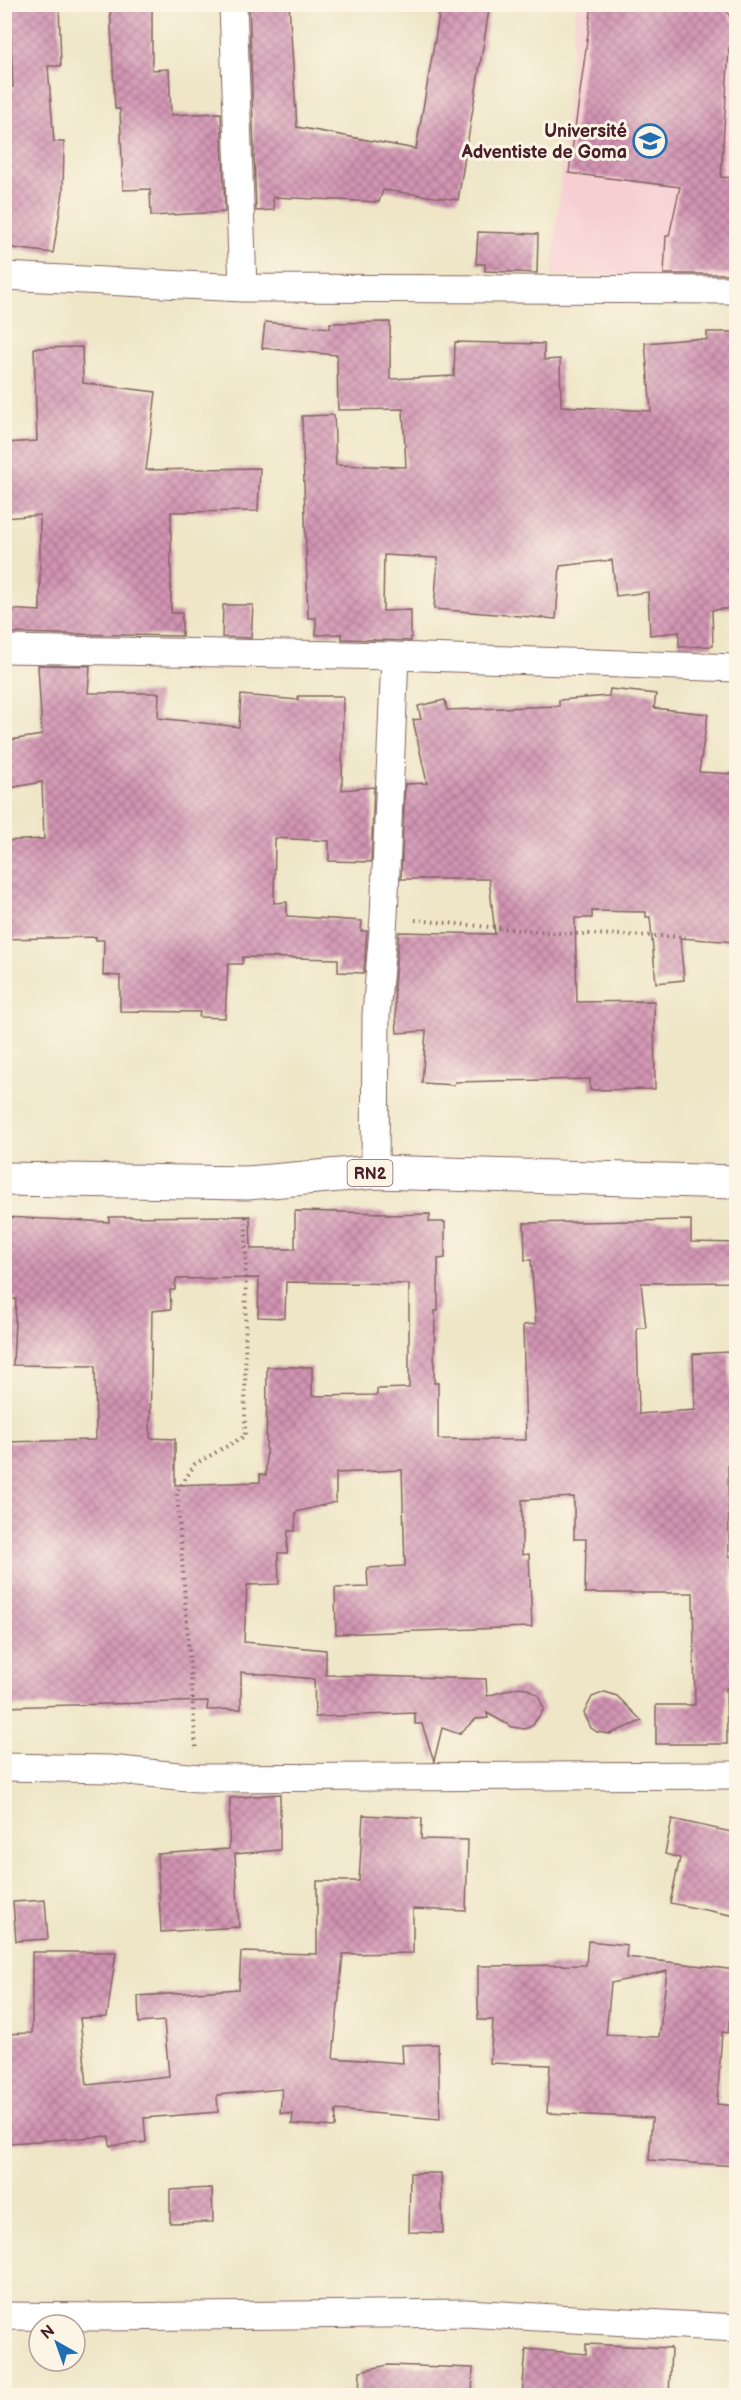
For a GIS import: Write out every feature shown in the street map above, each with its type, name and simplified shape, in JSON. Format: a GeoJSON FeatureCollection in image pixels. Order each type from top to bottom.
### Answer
{"type":"FeatureCollection","features":[{"type":"Feature","properties":{"kind":"highway","name":"RN2"},"geometry":{"type":"LineString","coordinates":[[4,1179],[247,1183],[375,1172],[736,1182]]}},
{"type":"Feature","properties":{"kind":"street"},"geometry":{"type":"LineString","coordinates":[[233,4],[243,288]]}},
{"type":"Feature","properties":{"kind":"street"},"geometry":{"type":"LineString","coordinates":[[4,276],[243,288],[736,290]]}},
{"type":"Feature","properties":{"kind":"street"},"geometry":{"type":"LineString","coordinates":[[4,650],[395,656],[736,668]]}},
{"type":"Feature","properties":{"kind":"street"},"geometry":{"type":"LineString","coordinates":[[375,1172],[376,1015],[384,917],[395,656]]}},
{"type":"Feature","properties":{"kind":"street"},"geometry":{"type":"LineString","coordinates":[[4,1767],[109,1769],[198,1778],[736,1775]]}},
{"type":"Feature","properties":{"kind":"street"},"geometry":{"type":"LineString","coordinates":[[4,2316],[465,2313],[736,2328]]}},
{"type":"Feature","properties":{"kind":"path"},"geometry":{"type":"LineString","coordinates":[[384,917],[554,933],[686,937]]}},
{"type":"Feature","properties":{"kind":"path"},"geometry":{"type":"LineString","coordinates":[[198,1778],[177,1492],[195,1464],[245,1436],[247,1183]]}},
{"type":"Feature","properties":{"kind":"shaded area","name":"Université Adventiste de Goma"},"geometry":{"type":"Polygon","coordinates":[[[576,5],[736,6],[736,278],[552,276],[576,5]]]}},
{"type":"Feature","properties":{"kind":"building"},"geometry":{"type":"Polygon","coordinates":[[[9,4],[59,4],[61,66],[48,66],[54,142],[64,142],[63,192],[53,253],[4,247],[4,87],[13,87],[9,4]]]}},
{"type":"Feature","properties":{"kind":"building"},"geometry":{"type":"Polygon","coordinates":[[[110,4],[152,4],[152,70],[169,69],[171,115],[221,113],[225,212],[151,216],[150,189],[123,190],[120,109],[115,109],[110,4]]]}},
{"type":"Feature","properties":{"kind":"building"},"geometry":{"type":"Polygon","coordinates":[[[249,4],[289,4],[297,127],[416,149],[441,4],[490,4],[458,200],[383,190],[379,202],[273,197],[274,210],[256,211],[249,4]]]}},
{"type":"Feature","properties":{"kind":"building","name":"Université Adventiste de Goma"},"geometry":{"type":"Polygon","coordinates":[[[592,4],[722,4],[736,26],[736,48],[729,48],[721,177],[736,178],[736,274],[664,274],[666,236],[669,236],[680,187],[569,173],[592,4]]]}},
{"type":"Feature","properties":{"kind":"building"},"geometry":{"type":"Polygon","coordinates":[[[478,232],[538,234],[537,273],[485,271],[485,264],[476,264],[478,232]]]}},
{"type":"Feature","properties":{"kind":"building"},"geometry":{"type":"Polygon","coordinates":[[[265,322],[330,328],[330,323],[390,322],[390,379],[454,376],[455,342],[544,344],[544,360],[560,359],[561,406],[651,411],[645,343],[707,340],[707,332],[736,332],[736,608],[712,610],[713,646],[679,647],[679,632],[650,635],[648,592],[616,596],[612,560],[560,566],[556,619],[434,609],[438,558],[384,555],[383,611],[411,610],[411,641],[342,639],[342,634],[316,635],[316,618],[308,618],[302,416],[334,415],[336,465],[406,467],[403,409],[338,410],[337,355],[262,348],[265,322]]]}},
{"type":"Feature","properties":{"kind":"building"},"geometry":{"type":"Polygon","coordinates":[[[82,347],[83,383],[156,392],[146,470],[260,468],[258,511],[171,512],[171,613],[182,613],[182,636],[4,633],[4,609],[40,611],[40,515],[4,518],[4,443],[37,441],[34,348],[82,347]]]}},
{"type":"Feature","properties":{"kind":"building"},"geometry":{"type":"Polygon","coordinates":[[[223,605],[253,605],[251,638],[222,637],[223,605]]]}},
{"type":"Feature","properties":{"kind":"building"},"geometry":{"type":"Polygon","coordinates":[[[38,665],[90,666],[88,693],[159,693],[158,718],[239,727],[241,695],[298,700],[298,696],[343,696],[342,790],[374,787],[371,862],[329,861],[329,841],[275,838],[274,903],[287,902],[287,916],[362,921],[361,931],[367,931],[364,973],[338,972],[338,959],[243,957],[242,964],[228,964],[225,1018],[199,1017],[200,1012],[120,1011],[120,976],[103,975],[104,940],[96,940],[96,937],[4,939],[4,841],[44,839],[42,782],[4,789],[4,741],[42,735],[38,665]]]}},
{"type":"Feature","properties":{"kind":"building"},"geometry":{"type":"Polygon","coordinates":[[[610,689],[656,694],[654,708],[708,714],[699,772],[736,774],[736,942],[680,938],[684,980],[656,983],[650,917],[646,917],[646,912],[592,911],[592,918],[575,918],[577,1002],[654,1001],[655,1089],[590,1090],[590,1079],[455,1082],[454,1085],[422,1083],[426,1031],[397,1033],[394,985],[399,932],[495,934],[489,879],[401,879],[405,784],[427,783],[413,720],[421,719],[418,706],[445,700],[447,710],[559,706],[559,700],[609,696],[610,689]]]}},
{"type":"Feature","properties":{"kind":"building"},"geometry":{"type":"Polygon","coordinates":[[[295,1211],[386,1213],[386,1215],[430,1214],[429,1222],[445,1222],[445,1258],[438,1259],[438,1311],[435,1311],[434,1383],[438,1383],[438,1439],[526,1440],[523,1325],[536,1324],[531,1260],[525,1260],[524,1223],[691,1220],[691,1242],[736,1243],[736,1282],[641,1283],[646,1328],[637,1328],[639,1414],[695,1410],[693,1354],[729,1352],[734,1465],[728,1465],[729,1556],[732,1556],[732,1688],[726,1688],[727,1744],[656,1744],[656,1705],[695,1705],[693,1593],[585,1593],[586,1539],[574,1539],[574,1497],[522,1500],[522,1555],[529,1554],[532,1627],[336,1634],[335,1588],[368,1587],[367,1568],[405,1566],[402,1470],[336,1473],[336,1502],[296,1512],[295,1531],[288,1531],[287,1553],[278,1553],[279,1584],[247,1585],[244,1642],[326,1650],[326,1675],[486,1679],[487,1696],[519,1687],[526,1688],[538,1695],[544,1709],[532,1726],[525,1729],[512,1727],[487,1713],[488,1718],[476,1719],[459,1734],[442,1728],[434,1761],[422,1724],[415,1724],[415,1713],[315,1717],[314,1679],[241,1672],[241,1709],[207,1710],[208,1701],[4,1707],[4,1442],[95,1440],[96,1438],[95,1366],[13,1365],[16,1299],[4,1299],[4,1217],[109,1222],[109,1217],[250,1216],[251,1249],[295,1249],[295,1211]],[[259,1278],[176,1279],[175,1290],[170,1290],[171,1309],[152,1311],[150,1438],[175,1439],[175,1485],[260,1482],[260,1474],[266,1475],[267,1367],[312,1367],[312,1396],[377,1395],[377,1389],[409,1388],[409,1284],[286,1282],[285,1318],[258,1317],[259,1278]]]}},
{"type":"Feature","properties":{"kind":"building"},"geometry":{"type":"Polygon","coordinates":[[[605,1692],[617,1696],[642,1721],[610,1734],[597,1732],[591,1728],[584,1713],[592,1697],[605,1692]]]}},
{"type":"Feature","properties":{"kind":"building"},"geometry":{"type":"Polygon","coordinates":[[[280,1794],[280,1850],[235,1854],[239,1927],[161,1932],[157,1854],[229,1849],[230,1798],[280,1794]]]}},
{"type":"Feature","properties":{"kind":"building"},"geometry":{"type":"Polygon","coordinates":[[[363,1815],[422,1818],[421,1839],[468,1840],[466,1911],[413,1909],[413,1953],[343,1954],[333,2058],[403,2063],[402,2045],[438,2044],[440,2119],[336,2110],[335,2127],[292,2124],[293,2114],[280,2113],[282,2089],[217,2095],[218,2112],[144,2118],[146,2142],[110,2146],[109,2136],[9,2143],[4,2077],[4,2034],[32,2033],[32,1952],[116,1952],[107,2017],[80,2018],[87,2085],[169,2076],[164,2021],[139,2023],[138,1996],[239,1989],[241,1952],[317,1954],[317,1881],[359,1881],[363,1815]]]}},
{"type":"Feature","properties":{"kind":"building"},"geometry":{"type":"Polygon","coordinates":[[[672,1819],[736,1833],[736,1916],[670,1903],[680,1858],[665,1854],[672,1819]]]}},
{"type":"Feature","properties":{"kind":"building"},"geometry":{"type":"Polygon","coordinates":[[[45,1900],[48,1939],[16,1941],[13,1902],[45,1900]]]}},
{"type":"Feature","properties":{"kind":"building"},"geometry":{"type":"Polygon","coordinates":[[[588,1941],[627,1945],[626,1957],[736,1970],[736,2022],[729,2021],[728,2033],[722,2032],[717,2104],[736,2106],[736,2166],[649,2160],[652,2118],[547,2113],[550,2065],[490,2063],[493,2020],[478,2020],[478,1966],[586,1965],[588,1941]],[[667,1971],[611,1983],[606,2035],[659,2037],[667,1971]]]}},
{"type":"Feature","properties":{"kind":"building"},"geometry":{"type":"Polygon","coordinates":[[[410,2173],[441,2173],[443,2233],[409,2232],[410,2173]]]}},
{"type":"Feature","properties":{"kind":"building"},"geometry":{"type":"Polygon","coordinates":[[[212,2188],[213,2222],[170,2223],[170,2190],[212,2188]]]}},
{"type":"Feature","properties":{"kind":"building"},"geometry":{"type":"Polygon","coordinates":[[[586,2344],[671,2348],[669,2396],[522,2396],[526,2349],[586,2354],[586,2344]]]}},
{"type":"Feature","properties":{"kind":"building"},"geometry":{"type":"Polygon","coordinates":[[[388,2365],[473,2368],[472,2396],[359,2396],[360,2371],[388,2365]]]}},
{"type":"Feature","properties":{"kind":"place","name":"Université Adventiste de Goma"},"geometry":{"type":"Point","coordinates":[650,141]}}]}
